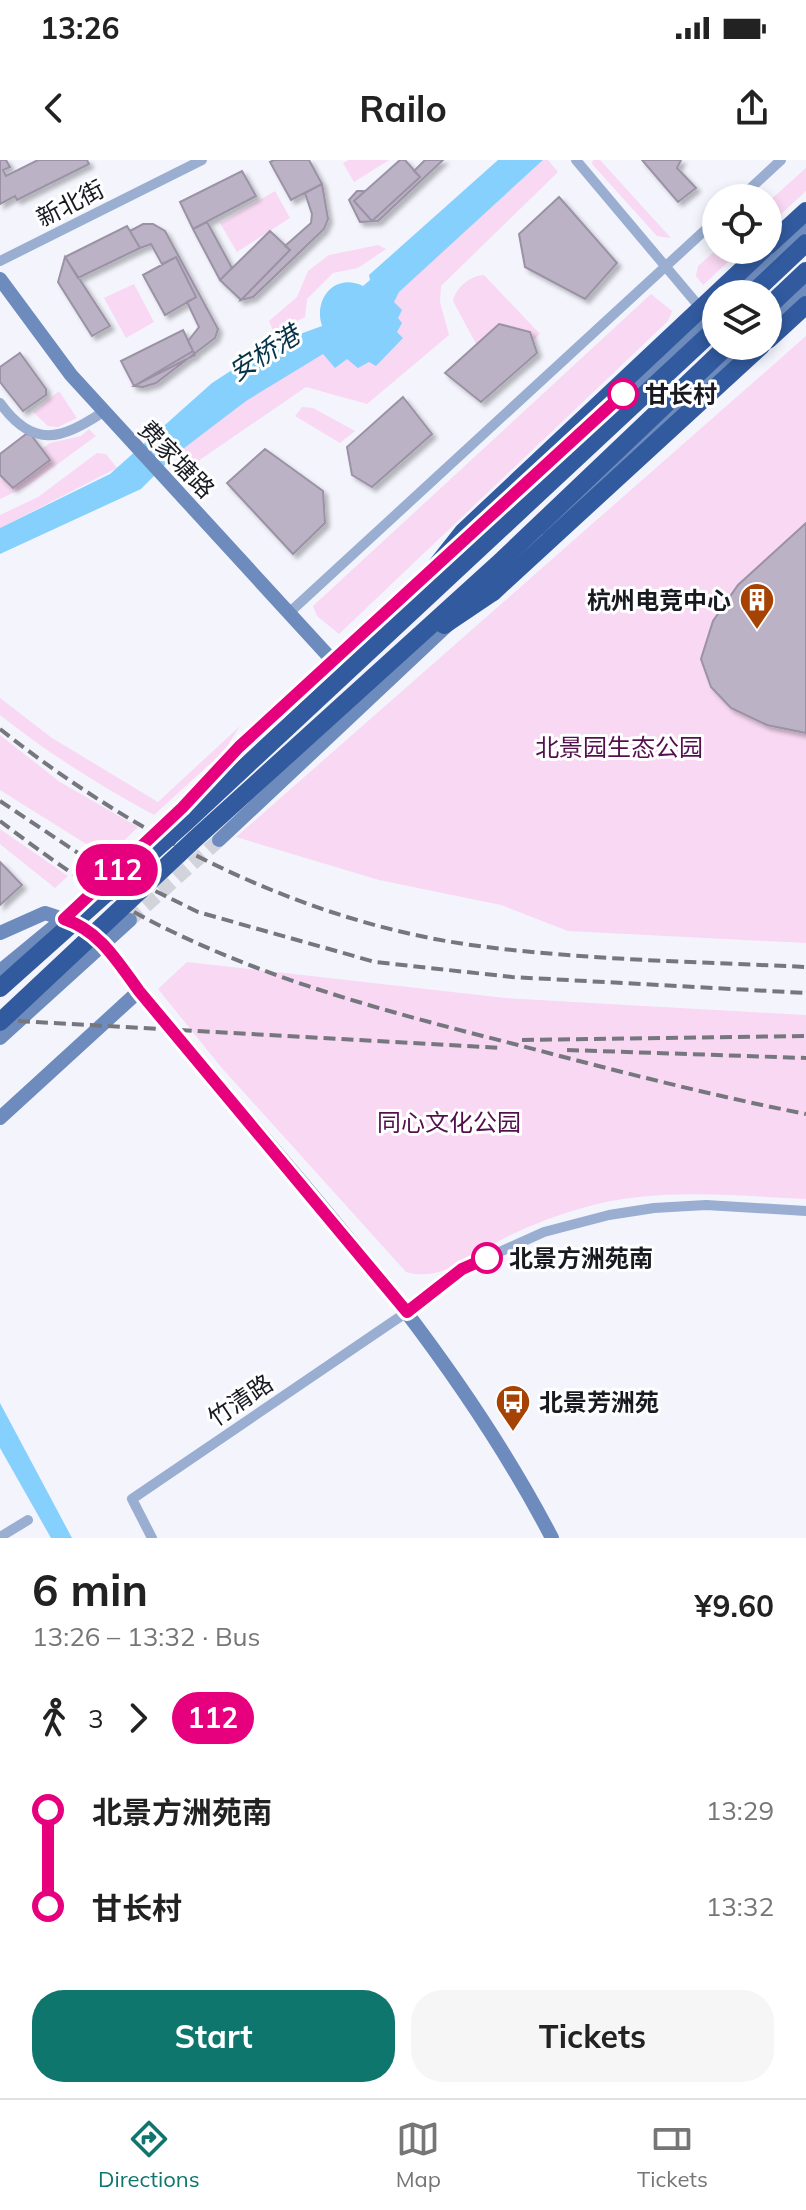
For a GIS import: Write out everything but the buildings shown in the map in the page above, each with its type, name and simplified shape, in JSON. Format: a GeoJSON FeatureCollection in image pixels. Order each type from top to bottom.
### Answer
{"type":"FeatureCollection","features":[{"type":"Feature","properties":{"kind":"highway"},"geometry":{"type":"LineString","coordinates":[[782,233],[806,211]]}},
{"type":"Feature","properties":{"kind":"highway"},"geometry":{"type":"LineString","coordinates":[[767,280],[806,243]]}},
{"type":"Feature","properties":{"kind":"highway"},"geometry":{"type":"LineString","coordinates":[[376,642],[463,532],[748,264]]}},
{"type":"Feature","properties":{"kind":"highway"},"geometry":{"type":"LineString","coordinates":[[782,294],[806,271]]}},
{"type":"Feature","properties":{"kind":"highway"},"geometry":{"type":"LineString","coordinates":[[782,327],[806,305]]}},
{"type":"Feature","properties":{"kind":"highway"},"geometry":{"type":"LineString","coordinates":[[0,988],[187,821],[702,328]]}},
{"type":"Feature","properties":{"kind":"highway"},"geometry":{"type":"LineString","coordinates":[[0,1022],[712,360]]}},
{"type":"Feature","properties":{"kind":"highway"},"geometry":{"type":"LineString","coordinates":[[395,657],[493,592],[746,360]]}},
{"type":"Feature","properties":{"kind":"main road"},"geometry":{"type":"LineString","coordinates":[[745,280],[806,224]]}},
{"type":"Feature","properties":{"kind":"main road","name":"费家塘路"},"geometry":{"type":"LineString","coordinates":[[0,279],[71,375],[103,412],[333,661]]}},
{"type":"Feature","properties":{"kind":"main road"},"geometry":{"type":"LineString","coordinates":[[782,308],[806,287]]}},
{"type":"Feature","properties":{"kind":"main road"},"geometry":{"type":"LineString","coordinates":[[182,808],[239,747],[702,327]]}},
{"type":"Feature","properties":{"kind":"main road"},"geometry":{"type":"LineString","coordinates":[[219,840],[726,360]]}},
{"type":"Feature","properties":{"kind":"main road"},"geometry":{"type":"LineString","coordinates":[[0,971],[79,906]]}},
{"type":"Feature","properties":{"kind":"main road"},"geometry":{"type":"LineString","coordinates":[[0,933],[45,913],[84,926],[104,943],[139,991],[407,1312],[487,1424],[552,1538]]}},
{"type":"Feature","properties":{"kind":"main road"},"geometry":{"type":"LineString","coordinates":[[0,1038],[130,920]]}},
{"type":"Feature","properties":{"kind":"main road"},"geometry":{"type":"LineString","coordinates":[[0,1118],[139,991]]}},
{"type":"Feature","properties":{"kind":"street","name":"新北街"},"geometry":{"type":"LineString","coordinates":[[0,261],[202,160]]}},
{"type":"Feature","properties":{"kind":"street"},"geometry":{"type":"LineString","coordinates":[[576,160],[702,305]]}},
{"type":"Feature","properties":{"kind":"street"},"geometry":{"type":"LineString","coordinates":[[755,184],[781,160]]}},
{"type":"Feature","properties":{"kind":"street"},"geometry":{"type":"LineString","coordinates":[[290,612],[702,233]]}},
{"type":"Feature","properties":{"kind":"street"},"geometry":{"type":"LineString","coordinates":[[0,403],[20,425],[41,436],[76,430],[103,412]]}},
{"type":"Feature","properties":{"kind":"street"},"geometry":{"type":"LineString","coordinates":[[407,1312],[462,1269],[544,1232],[609,1215],[706,1205],[806,1211]]}},
{"type":"Feature","properties":{"kind":"street","name":"竹清路"},"geometry":{"type":"LineString","coordinates":[[152,1538],[132,1499],[407,1312]]}},
{"type":"Feature","properties":{"kind":"street"},"geometry":{"type":"LineString","coordinates":[[0,1537],[28,1520]]}},
{"type":"Feature","properties":{"kind":"green space"},"geometry":{"type":"Polygon","coordinates":[[[349,160],[389,160],[354,182],[343,163],[349,160]]]}},
{"type":"Feature","properties":{"kind":"green space"},"geometry":{"type":"Polygon","coordinates":[[[543,160],[548,160],[558,172],[441,286],[440,302],[449,335],[367,404],[306,387],[188,468],[175,455],[316,341],[347,359],[396,332],[394,302],[397,293],[543,160]]]}},
{"type":"Feature","properties":{"kind":"green space"},"geometry":{"type":"Polygon","coordinates":[[[593,160],[600,160],[671,238],[657,236],[592,164],[593,160]]]}},
{"type":"Feature","properties":{"kind":"green space"},"geometry":{"type":"Polygon","coordinates":[[[806,168],[806,191],[782,213],[782,189],[806,168]]]}},
{"type":"Feature","properties":{"kind":"green space"},"geometry":{"type":"Polygon","coordinates":[[[275,191],[290,218],[237,252],[220,223],[275,191]]]}},
{"type":"Feature","properties":{"kind":"green space"},"geometry":{"type":"Polygon","coordinates":[[[378,245],[386,249],[358,268],[333,273],[307,299],[305,317],[274,333],[269,321],[297,297],[308,271],[329,255],[378,245]]]}},
{"type":"Feature","properties":{"kind":"green space"},"geometry":{"type":"Polygon","coordinates":[[[702,262],[726,264],[708,280],[702,280],[702,284],[696,276],[702,262]]]}},
{"type":"Feature","properties":{"kind":"green space"},"geometry":{"type":"Polygon","coordinates":[[[484,275],[540,334],[497,372],[482,355],[453,301],[464,283],[484,275]]]}},
{"type":"Feature","properties":{"kind":"green space"},"geometry":{"type":"Polygon","coordinates":[[[134,284],[154,322],[126,338],[104,298],[134,284]]]}},
{"type":"Feature","properties":{"kind":"green space"},"geometry":{"type":"Polygon","coordinates":[[[651,294],[672,311],[668,321],[339,634],[317,616],[313,606],[651,294]]]}},
{"type":"Feature","properties":{"kind":"green space","name":"北景园生态公园"},"geometry":{"type":"Polygon","coordinates":[[[806,336],[806,943],[568,931],[501,905],[379,880],[236,837],[782,360],[806,336]]]}},
{"type":"Feature","properties":{"kind":"green space"},"geometry":{"type":"Polygon","coordinates":[[[59,391],[77,418],[58,427],[48,426],[33,412],[59,391]]]}},
{"type":"Feature","properties":{"kind":"green space"},"geometry":{"type":"Polygon","coordinates":[[[302,407],[313,408],[355,431],[340,443],[295,416],[302,407]]]}},
{"type":"Feature","properties":{"kind":"green space"},"geometry":{"type":"Polygon","coordinates":[[[89,429],[96,436],[29,485],[0,499],[0,477],[50,443],[81,436],[89,429]]]}},
{"type":"Feature","properties":{"kind":"green space"},"geometry":{"type":"Polygon","coordinates":[[[97,453],[106,454],[117,468],[0,528],[0,515],[38,497],[97,453]]]}},
{"type":"Feature","properties":{"kind":"green space"},"geometry":{"type":"Polygon","coordinates":[[[0,698],[52,738],[158,802],[240,726],[224,751],[154,815],[75,768],[18,729],[0,715],[0,698]]]}},
{"type":"Feature","properties":{"kind":"green space"},"geometry":{"type":"Polygon","coordinates":[[[0,735],[60,782],[138,827],[107,857],[0,790],[0,735]]]}},
{"type":"Feature","properties":{"kind":"green space"},"geometry":{"type":"Polygon","coordinates":[[[0,829],[68,876],[55,888],[0,844],[0,829]]]}},
{"type":"Feature","properties":{"kind":"green space","name":"同心文化公园"},"geometry":{"type":"Polygon","coordinates":[[[187,962],[505,998],[806,1015],[806,1199],[696,1194],[613,1201],[577,1209],[534,1225],[449,1269],[421,1274],[406,1272],[221,1067],[158,989],[187,962]]]}},
{"type":"Feature","properties":{"kind":"water","name":"安桥港"},"geometry":{"type":"Polygon","coordinates":[[[498,160],[543,160],[399,292],[394,302],[402,310],[398,318],[402,323],[397,332],[403,338],[376,366],[369,362],[358,368],[347,359],[335,368],[323,354],[246,401],[175,455],[141,489],[0,554],[0,528],[110,474],[212,383],[294,330],[300,334],[322,326],[321,306],[335,285],[353,283],[363,286],[370,280],[369,275],[498,160]]]}},
{"type":"Feature","properties":{"kind":"water"},"geometry":{"type":"Polygon","coordinates":[[[0,1403],[72,1538],[51,1538],[0,1448],[0,1403]]]}},
{"type":"Feature","properties":{"kind":"tunnel"},"geometry":{"type":"LineString","coordinates":[[79,906],[182,808]]}},
{"type":"Feature","properties":{"kind":"tunnel"},"geometry":{"type":"LineString","coordinates":[[130,920],[219,840]]}},
{"type":"Feature","properties":{"kind":"railway"},"geometry":{"type":"LineString","coordinates":[[0,729],[53,769],[168,841],[228,871],[354,919],[419,936],[486,947],[565,955],[806,967]]}},
{"type":"Feature","properties":{"kind":"railway"},"geometry":{"type":"LineString","coordinates":[[0,801],[78,853],[198,912],[375,962],[512,977],[806,993]]}},
{"type":"Feature","properties":{"kind":"railway"},"geometry":{"type":"LineString","coordinates":[[0,821],[127,908],[173,932],[257,968],[430,1022],[661,1082],[806,1114]]}},
{"type":"Feature","properties":{"kind":"railway"},"geometry":{"type":"LineString","coordinates":[[0,1020],[503,1048]]}},
{"type":"Feature","properties":{"kind":"railway"},"geometry":{"type":"LineString","coordinates":[[522,1040],[806,1036]]}},
{"type":"Feature","properties":{"kind":"railway"},"geometry":{"type":"LineString","coordinates":[[567,1050],[806,1058]]}},
{"type":"Feature","properties":{"kind":"bus line","name":"112"},"geometry":{"type":"LineString","coordinates":[[487,1258],[462,1269],[407,1312],[139,991],[104,943],[84,926],[64,919],[182,808],[239,747],[623,394]]}},
{"type":"Feature","properties":{"kind":"place","name":"甘长村"},"geometry":{"type":"Point","coordinates":[623,394]}},
{"type":"Feature","properties":{"kind":"place","name":"杭州电竞中心"},"geometry":{"type":"Point","coordinates":[757,631]}},
{"type":"Feature","properties":{"kind":"place","name":"北景方洲苑南"},"geometry":{"type":"Point","coordinates":[487,1258]}},
{"type":"Feature","properties":{"kind":"place","name":"北景芳洲苑"},"geometry":{"type":"Point","coordinates":[513,1433]}}]}
